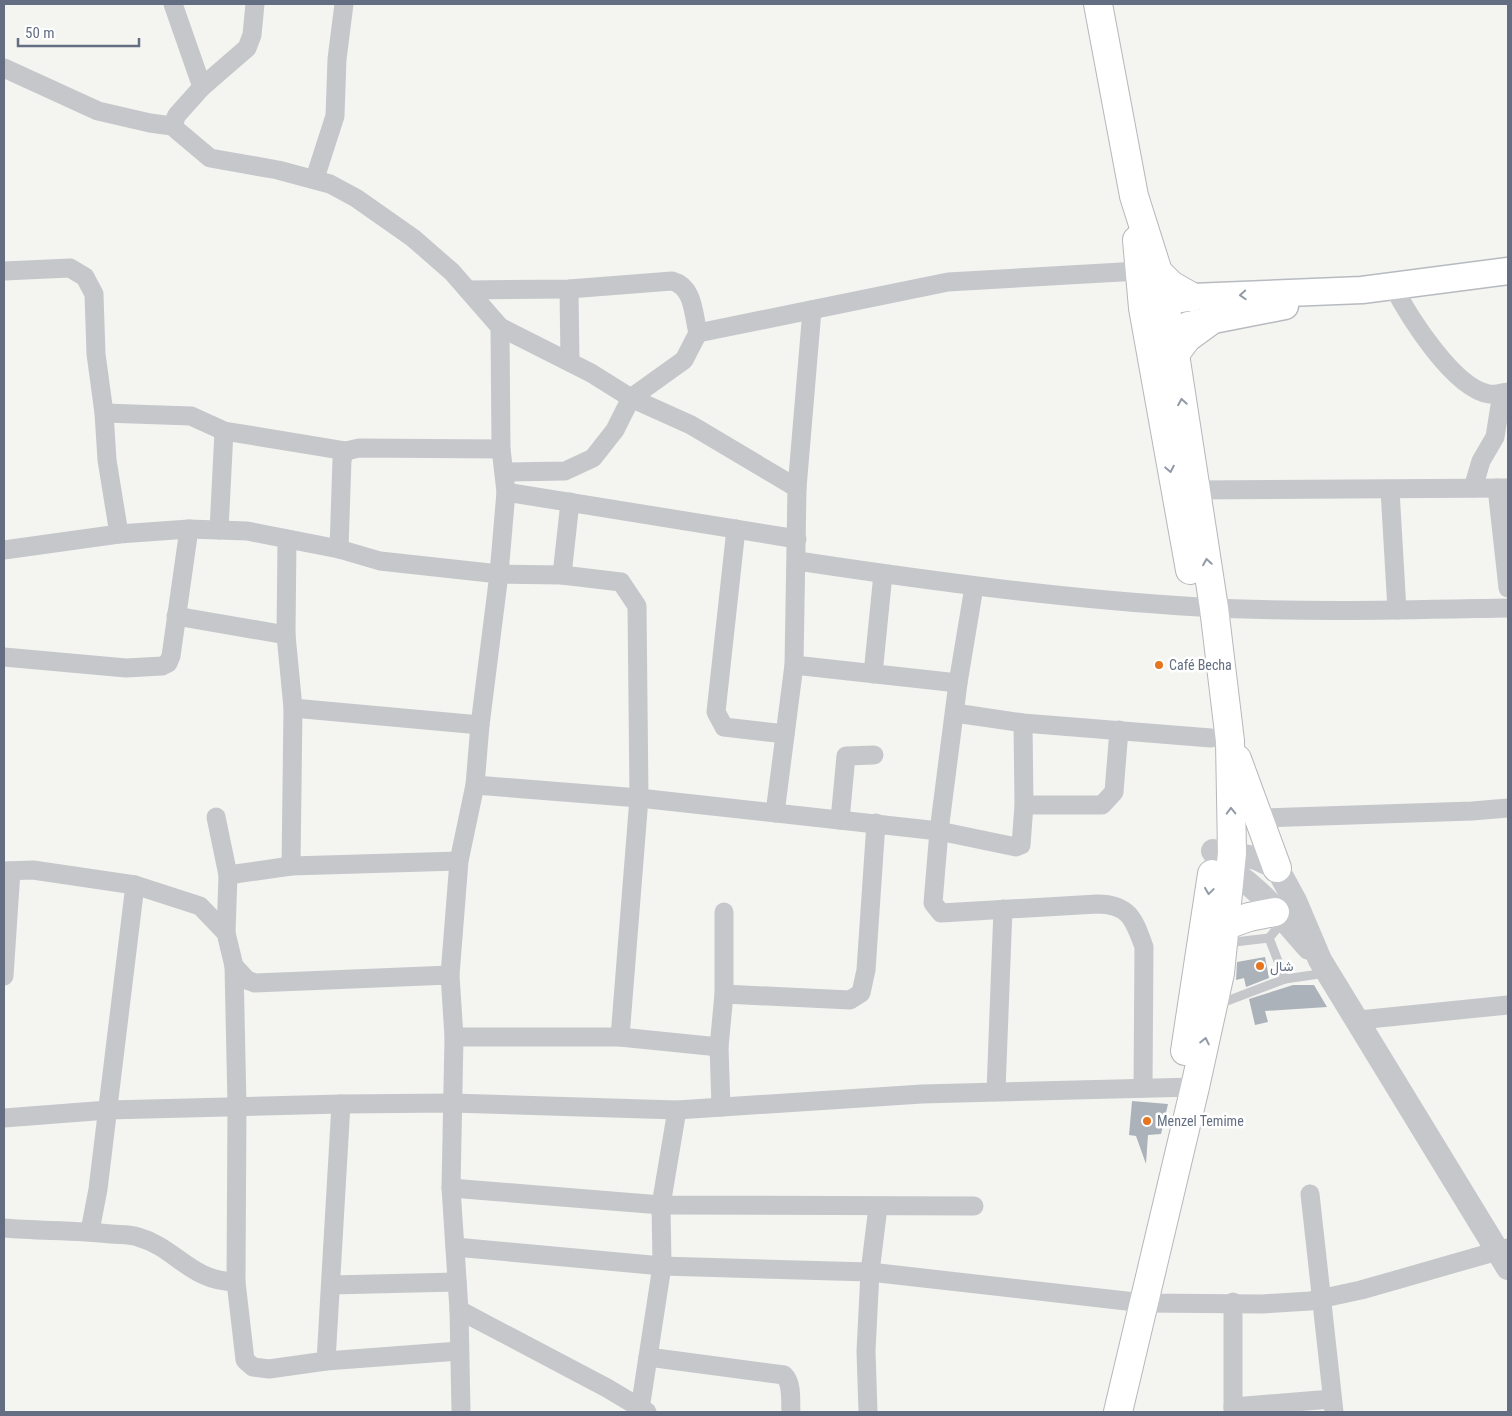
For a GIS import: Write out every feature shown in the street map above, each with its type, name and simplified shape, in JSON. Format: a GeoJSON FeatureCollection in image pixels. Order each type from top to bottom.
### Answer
{"type":"FeatureCollection","features":[{"type":"Feature","properties":{"kind":"highway"},"geometry":{"type":"LineString","coordinates":[[1098,4],[1156,316],[1168,458],[1206,607]]}},
{"type":"Feature","properties":{"kind":"highway"},"geometry":{"type":"LineString","coordinates":[[1148,272],[1192,298]]}},
{"type":"Feature","properties":{"kind":"highway"},"geometry":{"type":"LineString","coordinates":[[1156,316],[1175,354],[1195,490],[1220,739],[1223,935],[1220,973],[1201,1010]]}},
{"type":"Feature","properties":{"kind":"highway"},"geometry":{"type":"LineString","coordinates":[[1175,354],[1187,338],[1210,322]]}},
{"type":"Feature","properties":{"kind":"highway"},"geometry":{"type":"LineString","coordinates":[[1220,739],[1259,818],[1277,868]]}},
{"type":"Feature","properties":{"kind":"highway"},"geometry":{"type":"LineString","coordinates":[[1118,1412],[1137,1302],[1187,1086],[1201,1010],[1222,859]]}},
{"type":"Feature","properties":{"kind":"highway"},"geometry":{"type":"LineString","coordinates":[[1223,935],[1249,917],[1281,918]]}},
{"type":"Feature","properties":{"kind":"highway"},"geometry":{"type":"LineString","coordinates":[[1101,1412],[1137,1302]]}},
{"type":"Feature","properties":{"kind":"main road"},"geometry":{"type":"LineString","coordinates":[[1156,316],[1210,322],[1362,290],[1508,271]]}},
{"type":"Feature","properties":{"kind":"main road"},"geometry":{"type":"LineString","coordinates":[[1156,316],[1192,298],[1362,290]]}},
{"type":"Feature","properties":{"kind":"street"},"geometry":{"type":"LineString","coordinates":[[173,4],[202,87]]}},
{"type":"Feature","properties":{"kind":"street"},"geometry":{"type":"LineString","coordinates":[[172,126],[177,115],[202,87],[247,48],[252,35],[255,4]]}},
{"type":"Feature","properties":{"kind":"street"},"geometry":{"type":"LineString","coordinates":[[315,178],[335,116],[337,59],[344,4]]}},
{"type":"Feature","properties":{"kind":"street"},"geometry":{"type":"LineString","coordinates":[[4,68],[98,111],[150,124],[172,126],[210,158],[315,178],[356,198],[413,238],[452,272],[500,328],[591,373],[631,398],[691,425],[797,488]]}},
{"type":"Feature","properties":{"kind":"street"},"geometry":{"type":"LineString","coordinates":[[4,271],[70,268],[85,278],[94,294],[96,354],[104,413],[107,460],[119,534]]}},
{"type":"Feature","properties":{"kind":"street"},"geometry":{"type":"LineString","coordinates":[[698,333],[948,282],[1148,272]]}},
{"type":"Feature","properties":{"kind":"street"},"geometry":{"type":"LineString","coordinates":[[468,290],[569,289],[672,280],[681,283],[688,290],[698,333],[684,360],[631,398],[615,430],[594,458],[565,471],[504,472]]}},
{"type":"Feature","properties":{"kind":"street"},"geometry":{"type":"LineString","coordinates":[[1392,286],[1411,320],[1435,352],[1465,381],[1489,394],[1505,393],[1496,437],[1481,461],[1473,488]]}},
{"type":"Feature","properties":{"kind":"street"},"geometry":{"type":"LineString","coordinates":[[569,289],[570,362]]}},
{"type":"Feature","properties":{"kind":"street"},"geometry":{"type":"LineString","coordinates":[[775,813],[794,665],[798,561],[797,488],[812,310]]}},
{"type":"Feature","properties":{"kind":"street"},"geometry":{"type":"LineString","coordinates":[[461,1412],[460,1310],[451,1188],[454,1037],[450,975],[459,861],[475,785],[480,725],[499,574],[506,492],[501,449],[500,328]]}},
{"type":"Feature","properties":{"kind":"street"},"geometry":{"type":"LineString","coordinates":[[104,413],[191,416],[224,431],[346,451],[359,448],[501,449]]}},
{"type":"Feature","properties":{"kind":"street"},"geometry":{"type":"LineString","coordinates":[[219,530],[224,431]]}},
{"type":"Feature","properties":{"kind":"street"},"geometry":{"type":"LineString","coordinates":[[339,549],[342,459],[346,451]]}},
{"type":"Feature","properties":{"kind":"street"},"geometry":{"type":"LineString","coordinates":[[1195,490],[1503,488],[1508,588]]}},
{"type":"Feature","properties":{"kind":"street"},"geometry":{"type":"LineString","coordinates":[[1390,490],[1397,610]]}},
{"type":"Feature","properties":{"kind":"street"},"geometry":{"type":"LineString","coordinates":[[506,492],[797,539]]}},
{"type":"Feature","properties":{"kind":"street"},"geometry":{"type":"LineString","coordinates":[[562,576],[570,502]]}},
{"type":"Feature","properties":{"kind":"street"},"geometry":{"type":"LineString","coordinates":[[4,657],[126,668],[162,666],[168,663],[171,656],[189,529]]}},
{"type":"Feature","properties":{"kind":"street"},"geometry":{"type":"LineString","coordinates":[[4,550],[119,534],[189,529],[219,530],[247,532],[339,549],[380,561],[499,574],[562,576],[621,582],[637,606],[640,798],[620,1037]]}},
{"type":"Feature","properties":{"kind":"street"},"geometry":{"type":"LineString","coordinates":[[736,529],[716,712],[724,726],[785,734]]}},
{"type":"Feature","properties":{"kind":"street"},"geometry":{"type":"LineString","coordinates":[[287,539],[286,635],[293,708],[291,866]]}},
{"type":"Feature","properties":{"kind":"street"},"geometry":{"type":"LineString","coordinates":[[798,561],[974,587],[1206,607],[1397,610],[1508,608]]}},
{"type":"Feature","properties":{"kind":"street"},"geometry":{"type":"LineString","coordinates":[[873,674],[883,574]]}},
{"type":"Feature","properties":{"kind":"street"},"geometry":{"type":"LineString","coordinates":[[974,587],[958,683],[939,831],[933,903],[941,913],[1113,904],[1128,912],[1137,926],[1144,947],[1143,1088]]}},
{"type":"Feature","properties":{"kind":"street"},"geometry":{"type":"LineString","coordinates":[[176,616],[286,635]]}},
{"type":"Feature","properties":{"kind":"street"},"geometry":{"type":"LineString","coordinates":[[794,665],[958,683]]}},
{"type":"Feature","properties":{"kind":"street"},"geometry":{"type":"LineString","coordinates":[[293,708],[480,725]]}},
{"type":"Feature","properties":{"kind":"street"},"geometry":{"type":"LineString","coordinates":[[955,713],[1023,723],[1220,739]]}},
{"type":"Feature","properties":{"kind":"street"},"geometry":{"type":"LineString","coordinates":[[475,785],[640,798],[876,823],[939,831],[1016,847],[1021,845],[1024,805],[1023,723]]}},
{"type":"Feature","properties":{"kind":"street"},"geometry":{"type":"LineString","coordinates":[[1024,805],[1102,805],[1114,792],[1119,730]]}},
{"type":"Feature","properties":{"kind":"street"},"geometry":{"type":"LineString","coordinates":[[840,820],[846,756],[874,755]]}},
{"type":"Feature","properties":{"kind":"street"},"geometry":{"type":"LineString","coordinates":[[1259,818],[1472,811],[1508,808]]}},
{"type":"Feature","properties":{"kind":"street"},"geometry":{"type":"LineString","coordinates":[[216,817],[228,875],[226,933],[234,966],[237,1106],[236,1282],[245,1360],[249,1365],[269,1369],[326,1361],[459,1351]]}},
{"type":"Feature","properties":{"kind":"street"},"geometry":{"type":"LineString","coordinates":[[724,994],[850,1000],[861,993],[866,970],[876,823]]}},
{"type":"Feature","properties":{"kind":"street"},"geometry":{"type":"LineString","coordinates":[[1222,859],[1266,861],[1277,868],[1281,918]]}},
{"type":"Feature","properties":{"kind":"street"},"geometry":{"type":"LineString","coordinates":[[455,1246],[662,1266],[870,1272],[1137,1302],[1233,1302],[1262,1304],[1321,1299],[1505,1255],[1375,1052],[1359,1020],[1324,967],[1281,918],[1222,859]]}},
{"type":"Feature","properties":{"kind":"street"},"geometry":{"type":"LineString","coordinates":[[228,875],[291,866],[459,861]]}},
{"type":"Feature","properties":{"kind":"street"},"geometry":{"type":"LineString","coordinates":[[4,971],[7,871],[33,870],[74,874],[135,885],[200,906],[210,914],[226,933]]}},
{"type":"Feature","properties":{"kind":"street"},"geometry":{"type":"LineString","coordinates":[[90,1232],[108,1110],[135,885]]}},
{"type":"Feature","properties":{"kind":"street"},"geometry":{"type":"LineString","coordinates":[[996,1091],[1003,909]]}},
{"type":"Feature","properties":{"kind":"street"},"geometry":{"type":"LineString","coordinates":[[721,1107],[719,1047],[724,994],[724,912]]}},
{"type":"Feature","properties":{"kind":"street"},"geometry":{"type":"LineString","coordinates":[[234,966],[247,980],[255,984],[450,975]]}},
{"type":"Feature","properties":{"kind":"street"},"geometry":{"type":"LineString","coordinates":[[1359,1020],[1508,1005]]}},
{"type":"Feature","properties":{"kind":"street"},"geometry":{"type":"LineString","coordinates":[[454,1037],[620,1037],[719,1047]]}},
{"type":"Feature","properties":{"kind":"street"},"geometry":{"type":"LineString","coordinates":[[4,1118],[108,1110],[341,1104],[452,1103],[677,1110],[996,1091],[1187,1086]]}},
{"type":"Feature","properties":{"kind":"street"},"geometry":{"type":"LineString","coordinates":[[326,1361],[341,1104]]}},
{"type":"Feature","properties":{"kind":"street"},"geometry":{"type":"LineString","coordinates":[[460,1310],[607,1388],[643,1410],[648,1357],[662,1266],[661,1205],[677,1110]]}},
{"type":"Feature","properties":{"kind":"street"},"geometry":{"type":"LineString","coordinates":[[451,1188],[661,1205],[974,1206]]}},
{"type":"Feature","properties":{"kind":"street"},"geometry":{"type":"LineString","coordinates":[[1233,1302],[1233,1410],[1333,1406],[1310,1194]]}},
{"type":"Feature","properties":{"kind":"street"},"geometry":{"type":"LineString","coordinates":[[868,1412],[866,1351],[870,1272],[878,1207]]}},
{"type":"Feature","properties":{"kind":"street"},"geometry":{"type":"LineString","coordinates":[[4,1228],[137,1236],[168,1251],[203,1277],[220,1282],[236,1282]]}},
{"type":"Feature","properties":{"kind":"street"},"geometry":{"type":"LineString","coordinates":[[330,1285],[457,1282]]}},
{"type":"Feature","properties":{"kind":"street"},"geometry":{"type":"LineString","coordinates":[[648,1357],[784,1375],[788,1379],[790,1386],[791,1412]]}},
{"type":"Feature","properties":{"kind":"lane"},"geometry":{"type":"LineString","coordinates":[[1281,918],[1285,979]]}},
{"type":"Feature","properties":{"kind":"lane"},"geometry":{"type":"LineString","coordinates":[[1201,1010],[1285,979],[1324,967]]}},
{"type":"Feature","properties":{"kind":"building"},"geometry":{"type":"Polygon","coordinates":[[[1265,957],[1269,978],[1246,987],[1244,978],[1236,980],[1237,962],[1265,957]]]}},
{"type":"Feature","properties":{"kind":"building"},"geometry":{"type":"Polygon","coordinates":[[[1293,985],[1314,985],[1327,1007],[1265,1011],[1268,1022],[1255,1025],[1249,999],[1293,985]]]}},
{"type":"Feature","properties":{"kind":"building","name":"Menzel Temime"},"geometry":{"type":"Polygon","coordinates":[[[1132,1101],[1168,1104],[1161,1134],[1148,1135],[1146,1164],[1136,1136],[1129,1135],[1132,1101]]]}},
{"type":"Feature","properties":{"kind":"place","name":"Café Becha"},"geometry":{"type":"Point","coordinates":[1159,665]}},
{"type":"Feature","properties":{"kind":"place","name":"شال"},"geometry":{"type":"Point","coordinates":[1260,966]}},
{"type":"Feature","properties":{"kind":"place","name":"Menzel Temime"},"geometry":{"type":"Point","coordinates":[1147,1121]}}]}
